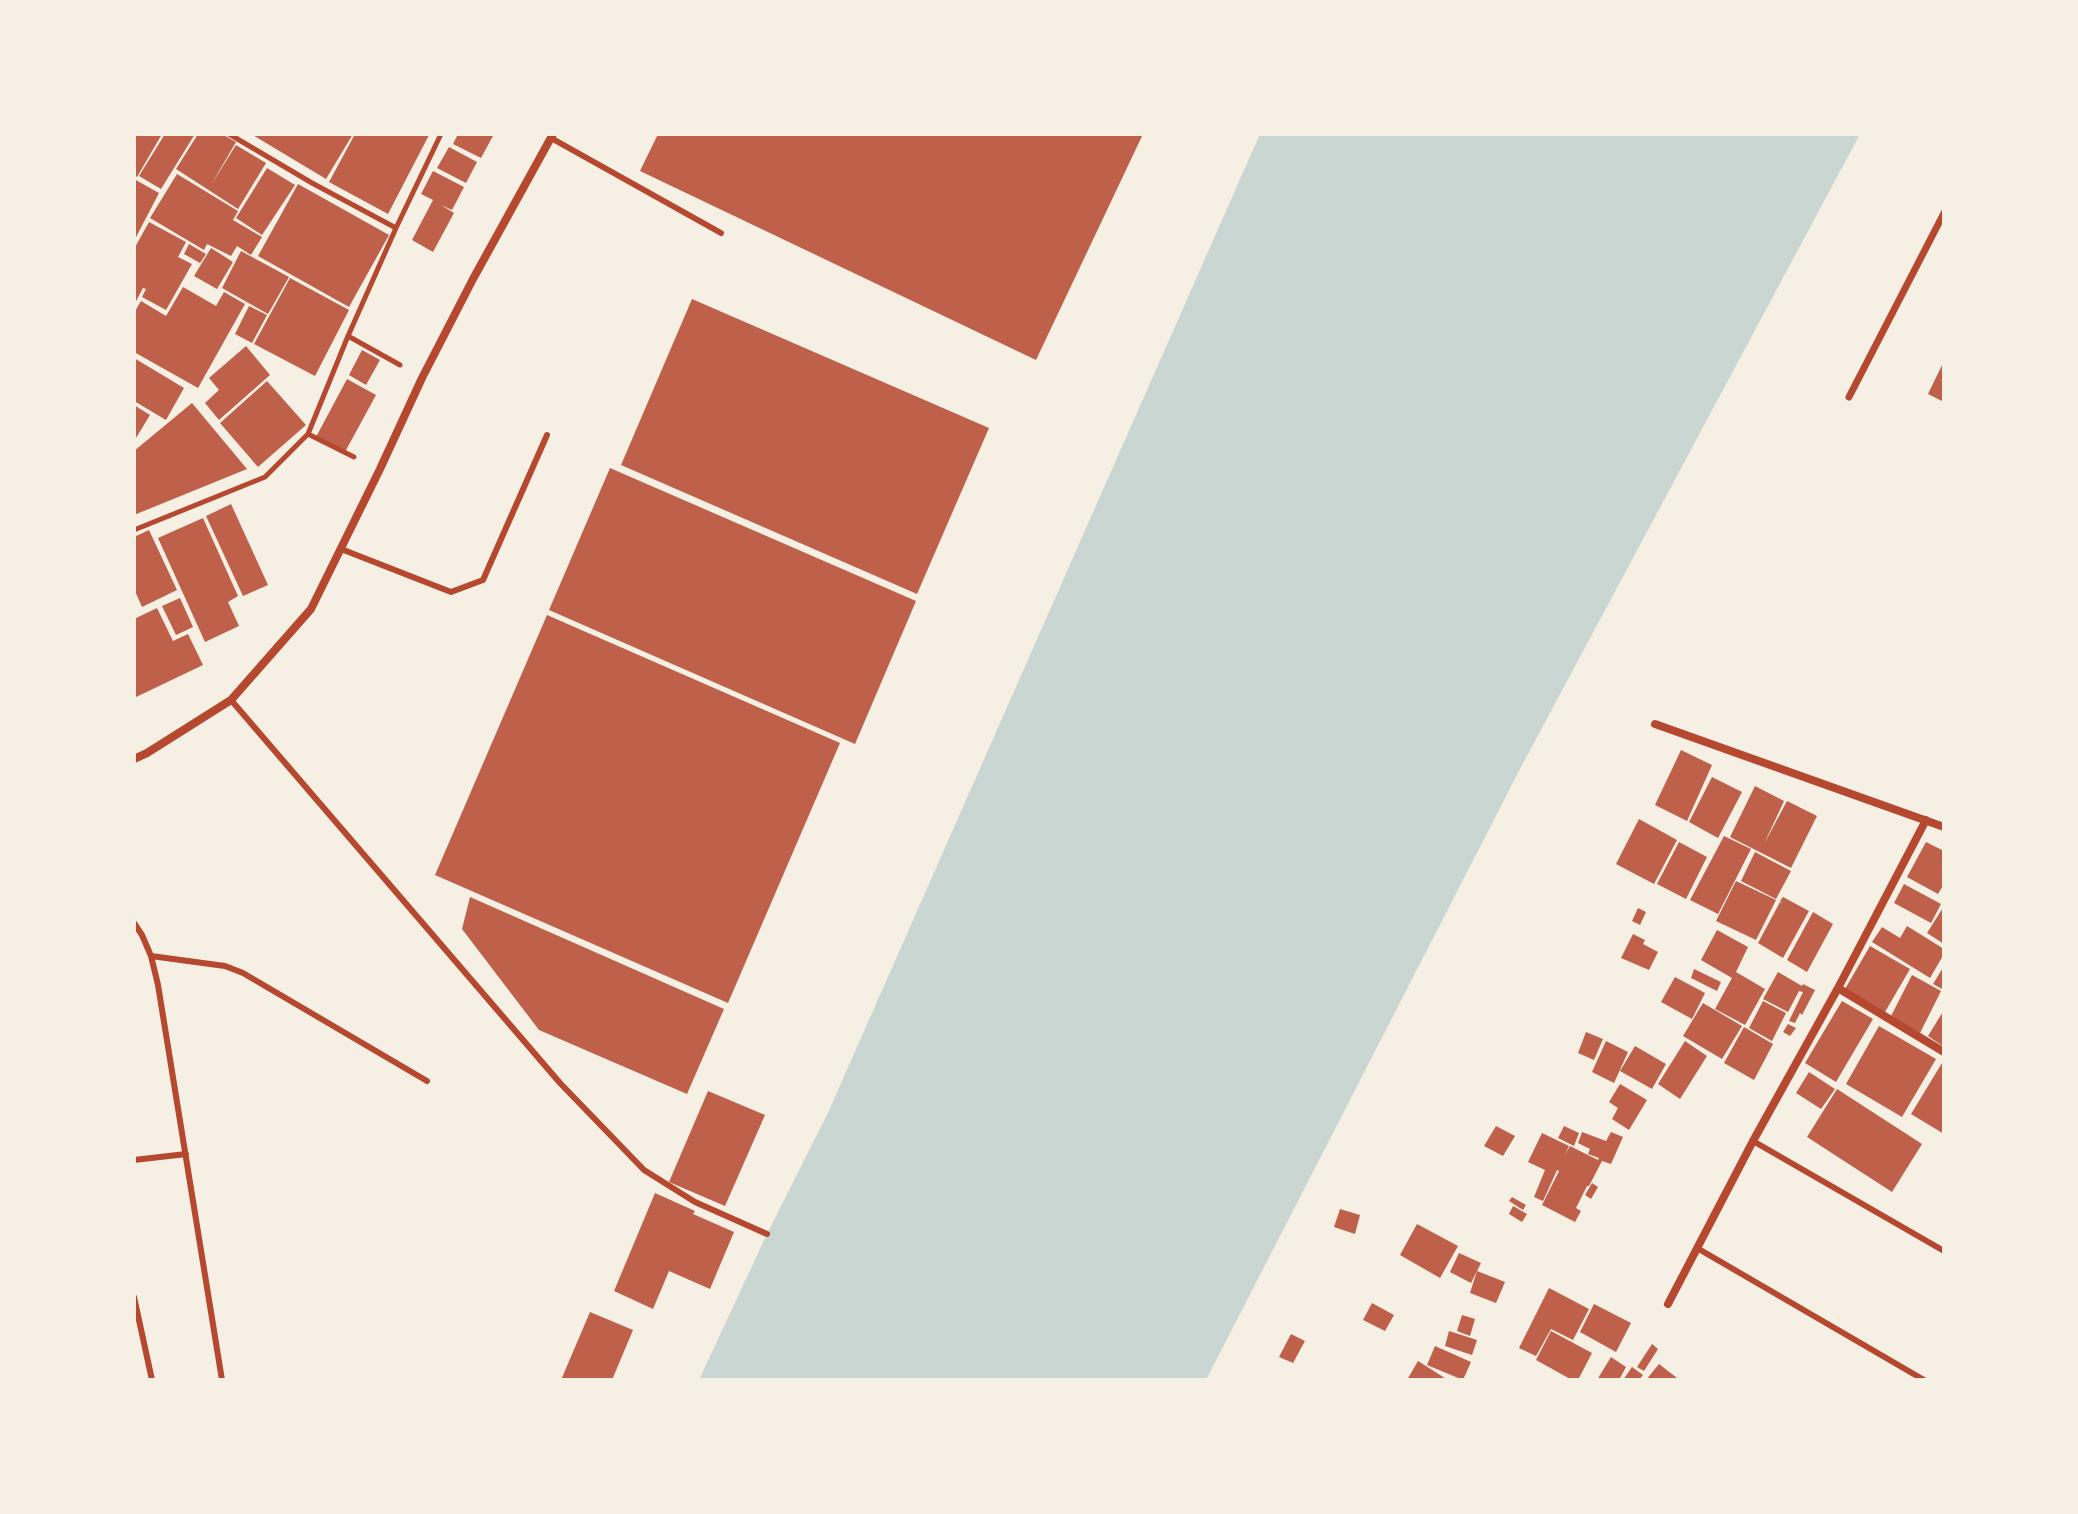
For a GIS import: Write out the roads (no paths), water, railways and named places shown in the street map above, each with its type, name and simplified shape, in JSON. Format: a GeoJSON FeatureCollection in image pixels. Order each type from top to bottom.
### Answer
{"type":"FeatureCollection","features":[{"type":"Feature","properties":{"kind":"street"},"geometry":{"type":"LineString","coordinates":[[134,759],[231,700],[311,609],[422,378],[552,136]]}},
{"type":"Feature","properties":{"kind":"street"},"geometry":{"type":"LineString","coordinates":[[1849,397],[1944,213]]}},
{"type":"Feature","properties":{"kind":"street"},"geometry":{"type":"LineString","coordinates":[[1655,724],[1944,827]]}},
{"type":"Feature","properties":{"kind":"street"},"geometry":{"type":"LineString","coordinates":[[1668,1304],[1926,820]]}},
{"type":"Feature","properties":{"kind":"street"},"geometry":{"type":"LineString","coordinates":[[1838,988],[1944,1052]]}},
{"type":"Feature","properties":{"kind":"lane"},"geometry":{"type":"LineString","coordinates":[[552,136],[721,233]]}},
{"type":"Feature","properties":{"kind":"lane"},"geometry":{"type":"LineString","coordinates":[[341,549],[451,592],[483,580],[547,435]]}},
{"type":"Feature","properties":{"kind":"lane"},"geometry":{"type":"LineString","coordinates":[[231,700],[560,1083],[644,1170],[695,1202],[767,1234]]}},
{"type":"Feature","properties":{"kind":"lane"},"geometry":{"type":"LineString","coordinates":[[134,923],[151,956],[158,985],[222,1380]]}},
{"type":"Feature","properties":{"kind":"lane"},"geometry":{"type":"LineString","coordinates":[[151,956],[225,966],[243,973],[427,1081]]}},
{"type":"Feature","properties":{"kind":"lane"},"geometry":{"type":"LineString","coordinates":[[1753,1141],[1944,1251]]}},
{"type":"Feature","properties":{"kind":"lane"},"geometry":{"type":"LineString","coordinates":[[134,1160],[186,1154]]}},
{"type":"Feature","properties":{"kind":"lane"},"geometry":{"type":"LineString","coordinates":[[1697,1248],[1924,1380]]}},
{"type":"Feature","properties":{"kind":"lane"},"geometry":{"type":"LineString","coordinates":[[134,1297],[152,1380]]}}]}
